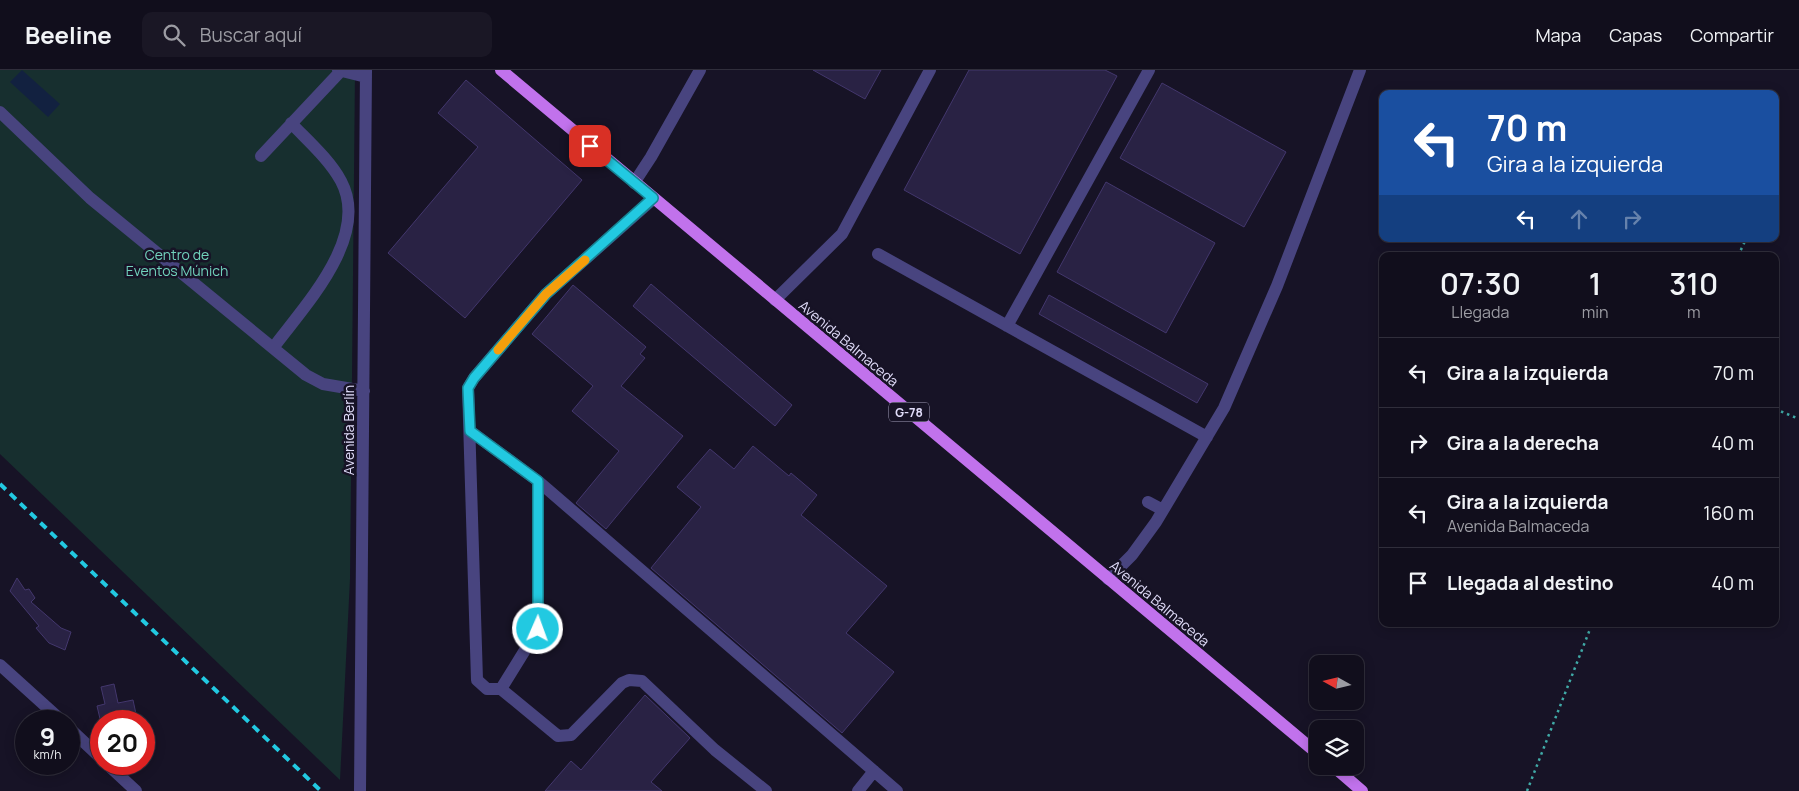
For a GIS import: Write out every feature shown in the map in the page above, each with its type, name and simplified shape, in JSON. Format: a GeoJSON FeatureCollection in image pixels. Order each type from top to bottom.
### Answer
{"type":"FeatureCollection","features":[{"type":"Feature","properties":{"kind":"main road","name":"Avenida Balmaceda"},"geometry":{"type":"LineString","coordinates":[[500,70],[1309,746]]}},
{"type":"Feature","properties":{"kind":"main road"},"geometry":{"type":"LineString","coordinates":[[1343,775],[1362,791]]}},
{"type":"Feature","properties":{"kind":"street"},"geometry":{"type":"LineString","coordinates":[[634,183],[651,157],[700,70]]}},
{"type":"Feature","properties":{"kind":"street"},"geometry":{"type":"LineString","coordinates":[[775,300],[842,234],[930,70]]}},
{"type":"Feature","properties":{"kind":"street"},"geometry":{"type":"LineString","coordinates":[[1007,326],[1149,70]]}},
{"type":"Feature","properties":{"kind":"street"},"geometry":{"type":"LineString","coordinates":[[1108,579],[1132,555],[1162,510],[1224,408],[1277,286],[1360,70]]}},
{"type":"Feature","properties":{"kind":"street"},"geometry":{"type":"LineString","coordinates":[[261,156],[339,71],[366,74]]}},
{"type":"Feature","properties":{"kind":"street","name":"Avenida Berlín"},"geometry":{"type":"LineString","coordinates":[[360,791],[366,74]]}},
{"type":"Feature","properties":{"kind":"street"},"geometry":{"type":"LineString","coordinates":[[0,112],[90,198],[314,381],[330,386],[364,391]]}},
{"type":"Feature","properties":{"kind":"street"},"geometry":{"type":"LineString","coordinates":[[273,348],[335,261],[347,232],[348,212],[346,193],[341,181],[331,166],[291,123]]}},
{"type":"Feature","properties":{"kind":"street"},"geometry":{"type":"LineString","coordinates":[[653,198],[546,294],[474,378],[468,388],[477,680],[488,689],[501,689],[558,736],[571,736],[622,683],[629,680],[642,681],[715,750],[766,791]]}},
{"type":"Feature","properties":{"kind":"street"},"geometry":{"type":"LineString","coordinates":[[878,254],[1207,436]]}},
{"type":"Feature","properties":{"kind":"street"},"geometry":{"type":"LineString","coordinates":[[470,431],[538,481],[897,791]]}},
{"type":"Feature","properties":{"kind":"street"},"geometry":{"type":"LineString","coordinates":[[501,689],[538,629],[538,481]]}},
{"type":"Feature","properties":{"kind":"street"},"geometry":{"type":"LineString","coordinates":[[1148,502],[1162,510]]}},
{"type":"Feature","properties":{"kind":"street"},"geometry":{"type":"LineString","coordinates":[[0,665],[50,710]]}},
{"type":"Feature","properties":{"kind":"street"},"geometry":{"type":"LineString","coordinates":[[80,738],[90,748]]}},
{"type":"Feature","properties":{"kind":"street"},"geometry":{"type":"LineString","coordinates":[[858,791],[874,771]]}},
{"type":"Feature","properties":{"kind":"street"},"geometry":{"type":"LineString","coordinates":[[119,775],[136,791]]}},
{"type":"Feature","properties":{"kind":"path"},"geometry":{"type":"LineString","coordinates":[[1779,411],[1799,419]]}},
{"type":"Feature","properties":{"kind":"path"},"geometry":{"type":"LineString","coordinates":[[1526,791],[1591,627]]}},
{"type":"Feature","properties":{"kind":"green space","name":"Centro de Eventos Múnich"},"geometry":{"type":"Polygon","coordinates":[[[0,70],[355,70],[350,579],[340,780],[0,454],[0,70]]]}},
{"type":"Feature","properties":{"kind":"water"},"geometry":{"type":"Polygon","coordinates":[[[22,70],[60,104],[48,117],[10,82],[22,70]]]}},
{"type":"Feature","properties":{"kind":"building"},"geometry":{"type":"Polygon","coordinates":[[[813,70],[881,70],[865,99],[813,70]]]}},
{"type":"Feature","properties":{"kind":"building"},"geometry":{"type":"Polygon","coordinates":[[[969,70],[1105,70],[1117,76],[1020,254],[904,190],[969,70]]]}},
{"type":"Feature","properties":{"kind":"building"},"geometry":{"type":"Polygon","coordinates":[[[466,80],[582,180],[465,318],[388,253],[478,147],[438,113],[466,80]]]}},
{"type":"Feature","properties":{"kind":"building"},"geometry":{"type":"Polygon","coordinates":[[[1162,83],[1286,152],[1244,227],[1120,158],[1162,83]]]}},
{"type":"Feature","properties":{"kind":"building"},"geometry":{"type":"Polygon","coordinates":[[[1106,182],[1215,243],[1166,333],[1057,272],[1106,182]]]}},
{"type":"Feature","properties":{"kind":"building"},"geometry":{"type":"Polygon","coordinates":[[[651,284],[792,405],[775,426],[633,306],[651,284]]]}},
{"type":"Feature","properties":{"kind":"building"},"geometry":{"type":"Polygon","coordinates":[[[573,285],[646,347],[640,354],[645,358],[621,386],[683,436],[606,529],[576,503],[619,451],[572,411],[593,386],[532,334],[573,285]]]}},
{"type":"Feature","properties":{"kind":"building"},"geometry":{"type":"Polygon","coordinates":[[[1049,295],[1208,384],[1197,403],[1039,314],[1049,295]]]}},
{"type":"Feature","properties":{"kind":"building"},"geometry":{"type":"Polygon","coordinates":[[[753,446],[789,476],[791,473],[817,495],[801,515],[887,586],[846,633],[894,672],[842,733],[651,568],[701,507],[677,487],[710,449],[734,469],[753,446]]]}},
{"type":"Feature","properties":{"kind":"building"},"geometry":{"type":"Polygon","coordinates":[[[17,578],[25,590],[29,589],[35,598],[31,602],[61,628],[71,632],[65,650],[49,643],[36,628],[39,626],[10,591],[17,578]]]}},
{"type":"Feature","properties":{"kind":"building"},"geometry":{"type":"Polygon","coordinates":[[[114,684],[118,703],[133,700],[135,710],[98,710],[97,706],[105,704],[101,687],[114,684]]]}},
{"type":"Feature","properties":{"kind":"building"},"geometry":{"type":"Polygon","coordinates":[[[645,695],[690,738],[651,782],[662,791],[545,791],[571,761],[581,770],[645,695]]]}},
{"type":"Feature","properties":{"kind":"railway"},"geometry":{"type":"LineString","coordinates":[[0,484],[321,791]]}},
{"type":"Feature","properties":{"kind":"slow traffic"},"geometry":{"type":"LineString","coordinates":[[498,350],[546,294],[585,260]]}},
{"type":"Feature","properties":{"kind":"route"},"geometry":{"type":"LineString","coordinates":[[538,629],[538,481],[470,431],[468,388],[474,378],[546,294],[622,228],[653,198],[590,146]]}}]}
